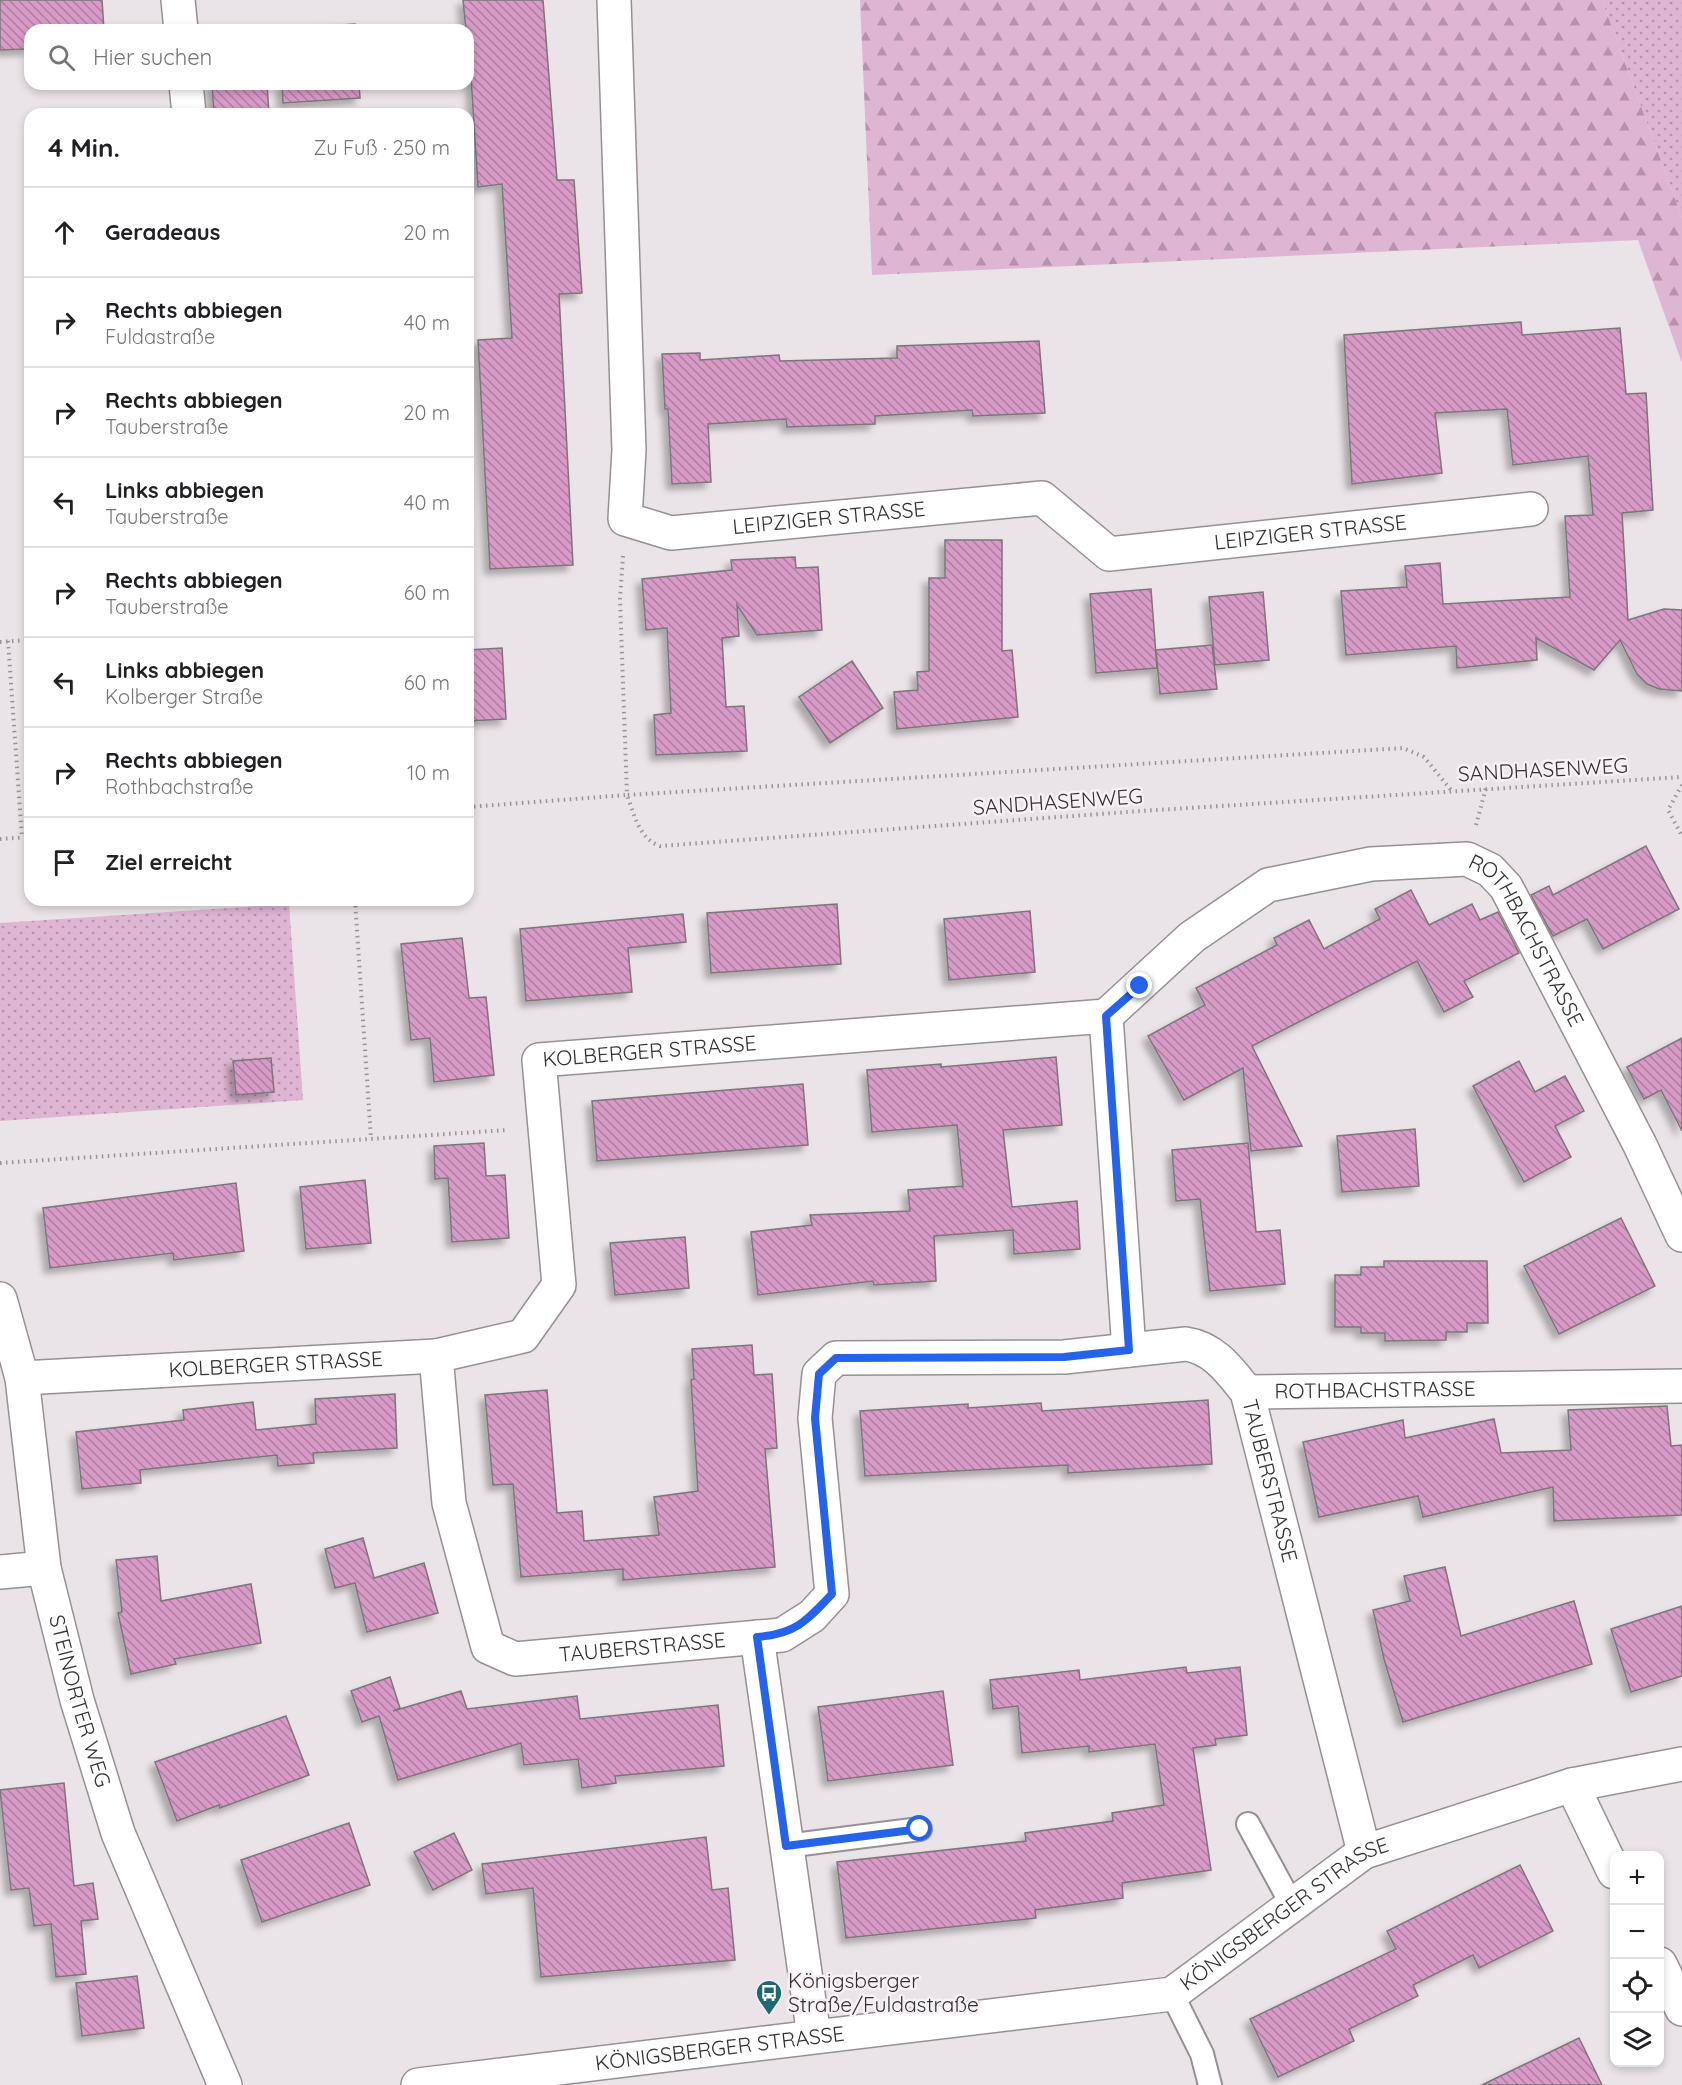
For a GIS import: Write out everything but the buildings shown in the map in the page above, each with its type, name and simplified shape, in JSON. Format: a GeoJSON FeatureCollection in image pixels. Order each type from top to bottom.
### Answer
{"type":"FeatureCollection","features":[{"type":"Feature","properties":{"kind":"street"},"geometry":{"type":"LineString","coordinates":[[178,0],[180,24]]}},
{"type":"Feature","properties":{"kind":"street"},"geometry":{"type":"LineString","coordinates":[[614,0],[629,450],[625,519]]}},
{"type":"Feature","properties":{"kind":"street"},"geometry":{"type":"LineString","coordinates":[[187,90],[188,108]]}},
{"type":"Feature","properties":{"kind":"street","name":"LEIPZIGER STRASSE"},"geometry":{"type":"LineString","coordinates":[[625,519],[671,533],[1042,498],[1109,554],[1531,509]]}},
{"type":"Feature","properties":{"kind":"street","name":"ROTHBACHSTRASSE"},"geometry":{"type":"LineString","coordinates":[[1106,1016],[1192,937],[1268,885],[1371,864],[1467,859],[1490,870],[1506,887],[1640,1145],[1682,1235]]}},
{"type":"Feature","properties":{"kind":"street"},"geometry":{"type":"LineString","coordinates":[[1106,1016],[1129,1350]]}},
{"type":"Feature","properties":{"kind":"street","name":"KOLBERGER STRASSE"},"geometry":{"type":"LineString","coordinates":[[22,1378],[436,1356],[523,1336],[559,1285],[539,1060],[1106,1016]]}},
{"type":"Feature","properties":{"kind":"street","name":"STEINORTER WEG"},"geometry":{"type":"LineString","coordinates":[[3,1312],[22,1378],[44,1568],[77,1700],[118,1833],[225,2085]]}},
{"type":"Feature","properties":{"kind":"street","name":"TAUBERSTRASSE"},"geometry":{"type":"LineString","coordinates":[[436,1356],[449,1503],[489,1647],[515,1659],[782,1635],[812,1616],[832,1594],[815,1418],[819,1374],[836,1358],[1064,1357],[1186,1344],[1200,1346],[1226,1365],[1246,1392],[1364,1851]]}},
{"type":"Feature","properties":{"kind":"street","name":"ROTHBACHSTRASSE"},"geometry":{"type":"LineString","coordinates":[[1246,1392],[1682,1386]]}},
{"type":"Feature","properties":{"kind":"street"},"geometry":{"type":"LineString","coordinates":[[0,1572],[44,1568]]}},
{"type":"Feature","properties":{"kind":"street"},"geometry":{"type":"LineString","coordinates":[[757,1637],[814,2036]]}},
{"type":"Feature","properties":{"kind":"street","name":"KÖNIGSBERGER STRASSE"},"geometry":{"type":"LineString","coordinates":[[418,2085],[1172,1994],[1364,1851],[1572,1785],[1682,1764]]}},
{"type":"Feature","properties":{"kind":"street"},"geometry":{"type":"LineString","coordinates":[[1572,1785],[1610,1864]]}},
{"type":"Feature","properties":{"kind":"street"},"geometry":{"type":"LineString","coordinates":[[1664,1974],[1682,2009]]}},
{"type":"Feature","properties":{"kind":"lane"},"geometry":{"type":"LineString","coordinates":[[1248,1824],[1292,1905]]}},
{"type":"Feature","properties":{"kind":"lane"},"geometry":{"type":"LineString","coordinates":[[786,1846],[920,1829]]}},
{"type":"Feature","properties":{"kind":"lane"},"geometry":{"type":"LineString","coordinates":[[1172,1994],[1202,2054],[1210,2085]]}},
{"type":"Feature","properties":{"kind":"path","name":"SANDHASENWEG"},"geometry":{"type":"LineString","coordinates":[[625,519],[620,599],[627,795],[643,835],[651,843],[660,846],[1451,790],[1682,777]]}},
{"type":"Feature","properties":{"kind":"path"},"geometry":{"type":"LineString","coordinates":[[0,642],[24,640]]}},
{"type":"Feature","properties":{"kind":"path"},"geometry":{"type":"LineString","coordinates":[[0,839],[22,837],[8,641]]}},
{"type":"Feature","properties":{"kind":"path"},"geometry":{"type":"LineString","coordinates":[[474,807],[627,795],[1403,748],[1424,757],[1451,790]]}},
{"type":"Feature","properties":{"kind":"path"},"geometry":{"type":"LineString","coordinates":[[1682,785],[1668,810],[1682,836]]}},
{"type":"Feature","properties":{"kind":"path"},"geometry":{"type":"LineString","coordinates":[[355,906],[371,1139]]}},
{"type":"Feature","properties":{"kind":"path"},"geometry":{"type":"LineString","coordinates":[[0,1163],[544,1127]]}},
{"type":"Feature","properties":{"kind":"green space"},"geometry":{"type":"Polygon","coordinates":[[[860,0],[1602,0],[1682,218],[1682,363],[1638,240],[872,275],[860,0]]]}},
{"type":"Feature","properties":{"kind":"green space"},"geometry":{"type":"Polygon","coordinates":[[[1602,0],[1682,0],[1682,218],[1602,0]]]}},
{"type":"Feature","properties":{"kind":"green space"},"geometry":{"type":"Polygon","coordinates":[[[289,906],[303,1100],[0,1121],[0,923],[289,906]]]}},
{"type":"Feature","properties":{"kind":"place","name":"Königsberger Straße/Fuldastraße"},"geometry":{"type":"Point","coordinates":[769,2016]}},
{"type":"Feature","properties":{"kind":"route"},"geometry":{"type":"LineString","coordinates":[[920,1829],[786,1846],[757,1637],[782,1635],[812,1616],[832,1594],[815,1418],[819,1374],[836,1358],[1064,1357],[1129,1350],[1106,1016],[1140,986]]}}]}
